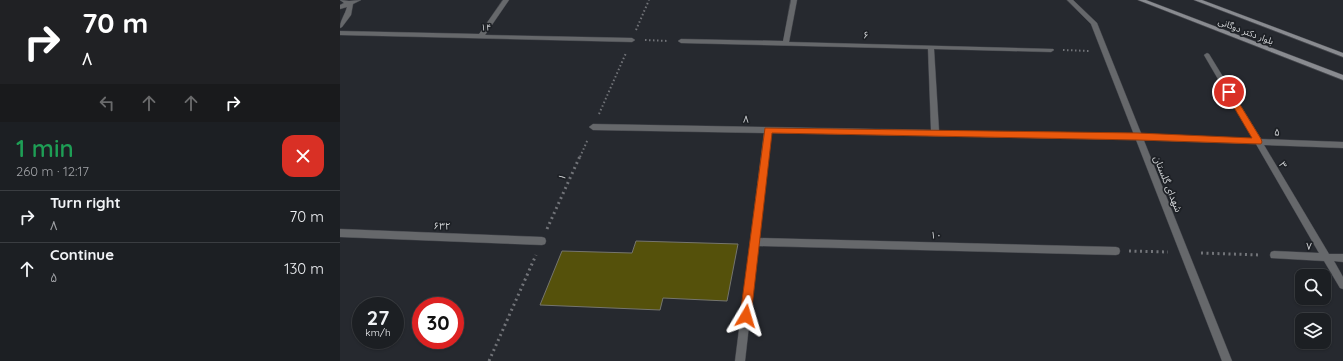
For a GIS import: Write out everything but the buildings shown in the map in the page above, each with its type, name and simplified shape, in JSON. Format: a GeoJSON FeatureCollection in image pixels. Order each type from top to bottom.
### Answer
{"type":"FeatureCollection","features":[{"type":"Feature","properties":{"kind":"main road","name":"بلوار دکتر دوگانی"},"geometry":{"type":"LineString","coordinates":[[1142,0],[1343,78]]}},
{"type":"Feature","properties":{"kind":"main road","name":"بلوار دکتر دوگانی"},"geometry":{"type":"LineString","coordinates":[[1197,0],[1343,55]]}},
{"type":"Feature","properties":{"kind":"street"},"geometry":{"type":"LineString","coordinates":[[343,0],[350,4]]}},
{"type":"Feature","properties":{"kind":"street"},"geometry":{"type":"LineString","coordinates":[[340,7],[358,0]]}},
{"type":"Feature","properties":{"kind":"street"},"geometry":{"type":"LineString","coordinates":[[480,36],[506,0]]}},
{"type":"Feature","properties":{"kind":"street"},"geometry":{"type":"LineString","coordinates":[[786,43],[794,0]]}},
{"type":"Feature","properties":{"kind":"street","name":"شهدای گلستان"},"geometry":{"type":"LineString","coordinates":[[1070,0],[1094,23],[1227,361]]}},
{"type":"Feature","properties":{"kind":"street"},"geometry":{"type":"LineString","coordinates":[[340,26],[348,15],[350,4]]}},
{"type":"Feature","properties":{"kind":"street","name":"۱۴"},"geometry":{"type":"LineString","coordinates":[[340,33],[632,40]]}},
{"type":"Feature","properties":{"kind":"street","name":"۶"},"geometry":{"type":"LineString","coordinates":[[681,41],[1051,50]]}},
{"type":"Feature","properties":{"kind":"street"},"geometry":{"type":"LineString","coordinates":[[931,47],[935,133]]}},
{"type":"Feature","properties":{"kind":"street","name":"۳"},"geometry":{"type":"LineString","coordinates":[[1207,55],[1343,285]]}},
{"type":"Feature","properties":{"kind":"street","name":"۸"},"geometry":{"type":"LineString","coordinates":[[593,127],[1138,136]]}},
{"type":"Feature","properties":{"kind":"street"},"geometry":{"type":"LineString","coordinates":[[740,361],[768,130]]}},
{"type":"Feature","properties":{"kind":"street","name":"۵"},"geometry":{"type":"LineString","coordinates":[[1138,136],[1343,145]]}},
{"type":"Feature","properties":{"kind":"street","name":"۶۳۲"},"geometry":{"type":"LineString","coordinates":[[340,233],[542,241]]}},
{"type":"Feature","properties":{"kind":"street","name":"۱۰"},"geometry":{"type":"LineString","coordinates":[[754,242],[1116,251]]}},
{"type":"Feature","properties":{"kind":"street","name":"۷"},"geometry":{"type":"LineString","coordinates":[[1274,255],[1343,258]]}},
{"type":"Feature","properties":{"kind":"path","name":"۱"},"geometry":{"type":"LineString","coordinates":[[489,361],[649,0]]}},
{"type":"Feature","properties":{"kind":"path"},"geometry":{"type":"LineString","coordinates":[[632,40],[681,41]]}},
{"type":"Feature","properties":{"kind":"path"},"geometry":{"type":"LineString","coordinates":[[1051,50],[1105,51]]}},
{"type":"Feature","properties":{"kind":"path"},"geometry":{"type":"LineString","coordinates":[[1116,251],[1274,255]]}},
{"type":"Feature","properties":{"kind":"route"},"geometry":{"type":"LineString","coordinates":[[746,316],[768,130],[1138,136],[1258,142],[1229,92]]}}]}
